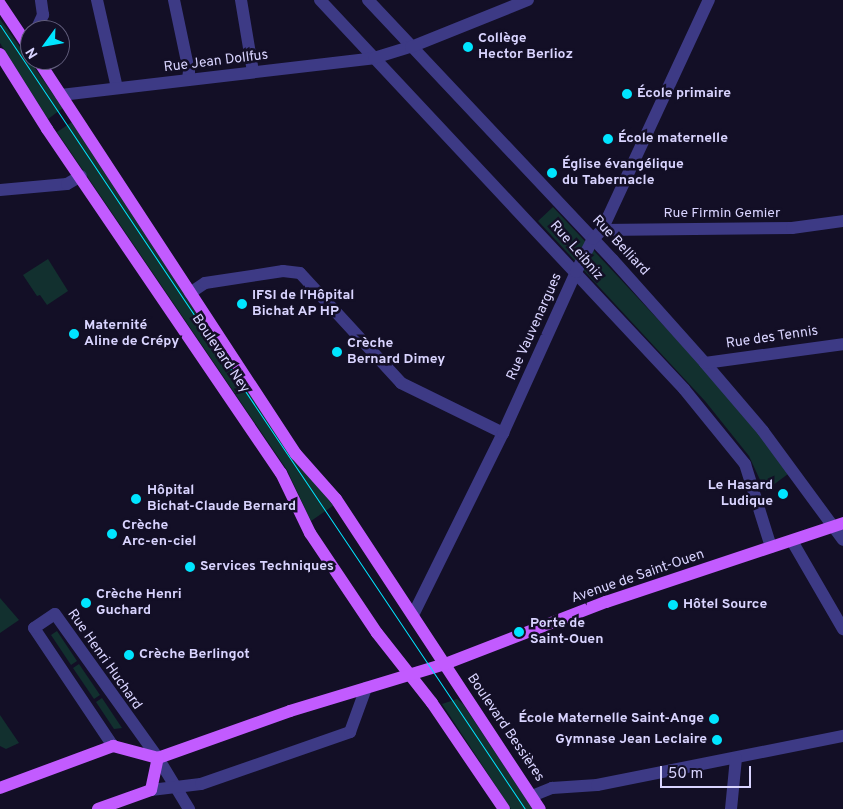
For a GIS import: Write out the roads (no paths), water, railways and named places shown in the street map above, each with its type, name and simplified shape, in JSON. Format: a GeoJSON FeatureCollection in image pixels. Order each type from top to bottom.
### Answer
{"type":"FeatureCollection","features":[{"type":"Feature","properties":{"kind":"main road"},"geometry":{"type":"LineString","coordinates":[[0,4],[20,30]]}},
{"type":"Feature","properties":{"kind":"main road","name":"Boulevard Ney"},"geometry":{"type":"LineString","coordinates":[[0,54],[80,176],[282,472],[310,533],[408,674]]}},
{"type":"Feature","properties":{"kind":"main road","name":"Boulevard Ney"},"geometry":{"type":"LineString","coordinates":[[45,70],[296,454],[336,499],[414,613],[444,664]]}},
{"type":"Feature","properties":{"kind":"main road","name":"Avenue de Saint-Ouen"},"geometry":{"type":"LineString","coordinates":[[158,758],[290,711],[444,664],[580,611],[838,525]]}},
{"type":"Feature","properties":{"kind":"main road","name":"Boulevard Bessières"},"geometry":{"type":"LineString","coordinates":[[444,664],[540,809]]}},
{"type":"Feature","properties":{"kind":"main road"},"geometry":{"type":"LineString","coordinates":[[408,674],[432,703],[504,809]]}},
{"type":"Feature","properties":{"kind":"main road"},"geometry":{"type":"LineString","coordinates":[[0,788],[113,746],[158,758],[151,790],[98,809]]}},
{"type":"Feature","properties":{"kind":"street"},"geometry":{"type":"LineString","coordinates":[[41,0],[43,15],[41,20]]}},
{"type":"Feature","properties":{"kind":"street"},"geometry":{"type":"LineString","coordinates":[[97,0],[116,88]]}},
{"type":"Feature","properties":{"kind":"street"},"geometry":{"type":"LineString","coordinates":[[174,0],[189,71],[188,80]]}},
{"type":"Feature","properties":{"kind":"street"},"geometry":{"type":"LineString","coordinates":[[241,0],[253,72]]}},
{"type":"Feature","properties":{"kind":"street","name":"Rue Leibniz"},"geometry":{"type":"LineString","coordinates":[[320,0],[684,389],[745,464],[771,547]]}},
{"type":"Feature","properties":{"kind":"street","name":"Rue Belliard"},"geometry":{"type":"LineString","coordinates":[[368,0],[411,47],[597,234],[763,431],[838,525],[843,540]]}},
{"type":"Feature","properties":{"kind":"street","name":"Rue Jean Dollfus"},"geometry":{"type":"LineString","coordinates":[[61,95],[374,58],[411,47],[528,0]]}},
{"type":"Feature","properties":{"kind":"street","name":"Rue Vauvenargues"},"geometry":{"type":"LineString","coordinates":[[414,613],[503,433],[576,272],[597,234],[709,0]]}},
{"type":"Feature","properties":{"kind":"street"},"geometry":{"type":"LineString","coordinates":[[0,190],[67,184],[80,176]]}},
{"type":"Feature","properties":{"kind":"street","name":"Rue Firmin Gemier"},"geometry":{"type":"LineString","coordinates":[[597,234],[792,228],[843,221]]}},
{"type":"Feature","properties":{"kind":"street"},"geometry":{"type":"LineString","coordinates":[[190,292],[205,283],[283,271],[300,273],[401,382],[503,433]]}},
{"type":"Feature","properties":{"kind":"street","name":"Rue des Tennis"},"geometry":{"type":"LineString","coordinates":[[705,363],[843,344]]}},
{"type":"Feature","properties":{"kind":"street"},"geometry":{"type":"LineString","coordinates":[[792,541],[843,629]]}},
{"type":"Feature","properties":{"kind":"street","name":"Rue Henri Huchard"},"geometry":{"type":"LineString","coordinates":[[113,746],[34,628],[56,614],[158,758]]}},
{"type":"Feature","properties":{"kind":"street"},"geometry":{"type":"LineString","coordinates":[[151,790],[177,789],[201,784],[350,732],[366,688]]}},
{"type":"Feature","properties":{"kind":"street"},"geometry":{"type":"LineString","coordinates":[[532,796],[552,788],[597,785],[843,736]]}},
{"type":"Feature","properties":{"kind":"street"},"geometry":{"type":"LineString","coordinates":[[158,758],[189,809]]}},
{"type":"Feature","properties":{"kind":"street"},"geometry":{"type":"LineString","coordinates":[[731,809],[736,758]]}},
{"type":"Feature","properties":{"kind":"tram line"},"geometry":{"type":"LineString","coordinates":[[0,25],[525,809]]}},
{"type":"Feature","properties":{"kind":"place","name":"Collège Hector Berlioz"},"geometry":{"type":"Point","coordinates":[468,47]}},
{"type":"Feature","properties":{"kind":"place","name":"École primaire"},"geometry":{"type":"Point","coordinates":[627,94]}},
{"type":"Feature","properties":{"kind":"place","name":"École maternelle"},"geometry":{"type":"Point","coordinates":[608,139]}},
{"type":"Feature","properties":{"kind":"place","name":"Église évangélique du Tabernacle"},"geometry":{"type":"Point","coordinates":[552,173]}},
{"type":"Feature","properties":{"kind":"place","name":"IFSI de l'Hôpital Bichat AP HP"},"geometry":{"type":"Point","coordinates":[242,304]}},
{"type":"Feature","properties":{"kind":"place","name":"Maternité Aline de Crépy"},"geometry":{"type":"Point","coordinates":[74,334]}},
{"type":"Feature","properties":{"kind":"place","name":"Crèche Bernard Dimey"},"geometry":{"type":"Point","coordinates":[337,352]}},
{"type":"Feature","properties":{"kind":"place","name":"Le Hasard Ludique"},"geometry":{"type":"Point","coordinates":[783,494]}},
{"type":"Feature","properties":{"kind":"place","name":"Hôpital Bichat-Claude Bernard"},"geometry":{"type":"Point","coordinates":[136,499]}},
{"type":"Feature","properties":{"kind":"place","name":"Crèche Arc-en-ciel"},"geometry":{"type":"Point","coordinates":[112,534]}},
{"type":"Feature","properties":{"kind":"place","name":"Services Techniques"},"geometry":{"type":"Point","coordinates":[190,567]}},
{"type":"Feature","properties":{"kind":"place","name":"Crèche Henri Guchard"},"geometry":{"type":"Point","coordinates":[86,603]}},
{"type":"Feature","properties":{"kind":"place","name":"Hôtel Source"},"geometry":{"type":"Point","coordinates":[673,605]}},
{"type":"Feature","properties":{"kind":"place","name":"Porte de Saint-Ouen"},"geometry":{"type":"Point","coordinates":[519,632]}},
{"type":"Feature","properties":{"kind":"place","name":"Crèche Berlingot"},"geometry":{"type":"Point","coordinates":[129,655]}},
{"type":"Feature","properties":{"kind":"place","name":"École Maternelle Saint-Ange"},"geometry":{"type":"Point","coordinates":[714,719]}},
{"type":"Feature","properties":{"kind":"place","name":"Gymnase Jean Leclaire"},"geometry":{"type":"Point","coordinates":[717,740]}}]}
